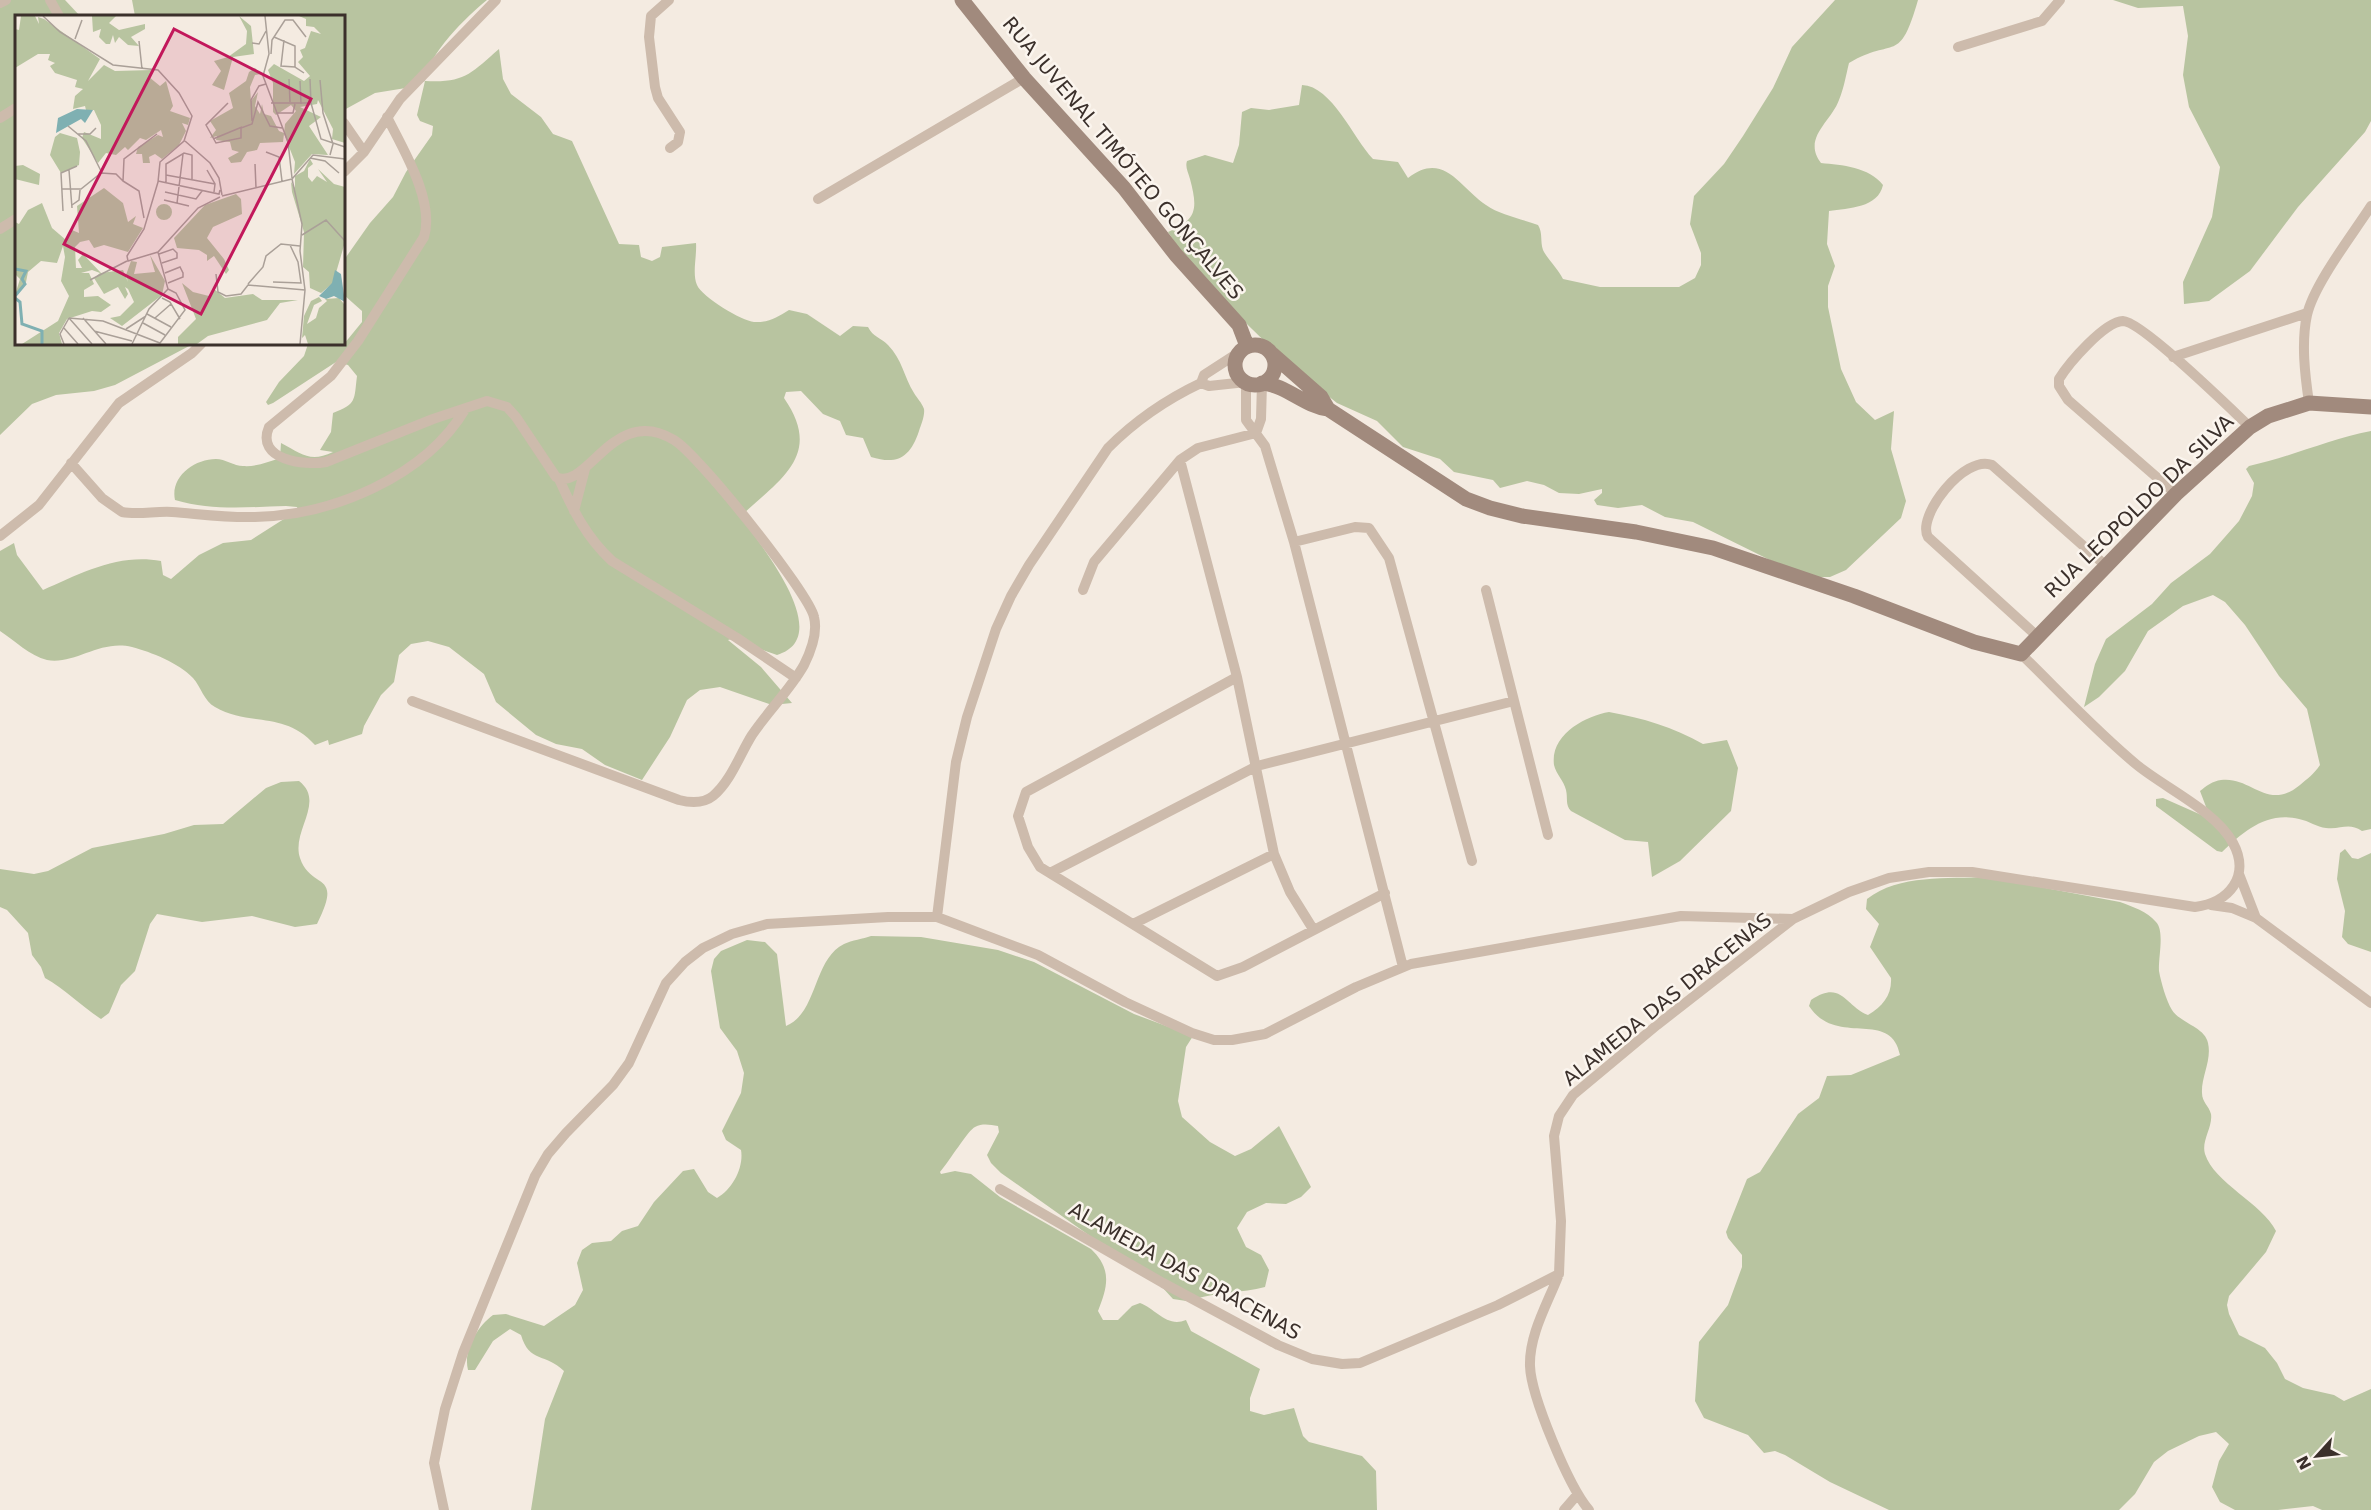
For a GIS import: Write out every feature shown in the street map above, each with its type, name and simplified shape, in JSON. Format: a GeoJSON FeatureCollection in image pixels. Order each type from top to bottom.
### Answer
{"type":"FeatureCollection","features":[{"type":"Feature","properties":{"kind":"street"},"geometry":{"type":"LineString","coordinates":[[0,3],[6,0]]}},
{"type":"Feature","properties":{"kind":"street"},"geometry":{"type":"LineString","coordinates":[[50,0],[58,15]]}},
{"type":"Feature","properties":{"kind":"street"},"geometry":{"type":"LineString","coordinates":[[345,171],[364,152],[400,99],[496,0]]}},
{"type":"Feature","properties":{"kind":"street"},"geometry":{"type":"LineString","coordinates":[[669,0],[651,16],[649,37],[658,98],[680,132],[678,141],[670,148]]}},
{"type":"Feature","properties":{"kind":"street","name":"RUA JUVENAL TIMÓTEO GONÇALVES"},"geometry":{"type":"LineString","coordinates":[[962,0],[1024,78],[1143,210],[1176,255],[1239,325],[1243,350]]}},
{"type":"Feature","properties":{"kind":"street"},"geometry":{"type":"LineString","coordinates":[[1958,47],[2042,21],[2060,0]]}},
{"type":"Feature","properties":{"kind":"street"},"geometry":{"type":"LineString","coordinates":[[818,199],[1024,78]]}},
{"type":"Feature","properties":{"kind":"street"},"geometry":{"type":"LineString","coordinates":[[0,117],[15,109]]}},
{"type":"Feature","properties":{"kind":"street"},"geometry":{"type":"LineString","coordinates":[[387,117],[425,203],[428,225],[424,237],[343,361],[318,388],[276,418],[269,427],[267,438],[271,447],[286,460],[310,465],[326,462],[487,401],[507,407],[559,479],[574,512],[596,546],[612,561],[737,638],[796,678]]}},
{"type":"Feature","properties":{"kind":"street"},"geometry":{"type":"LineString","coordinates":[[345,124],[364,152]]}},
{"type":"Feature","properties":{"kind":"street"},"geometry":{"type":"LineString","coordinates":[[2309,403],[2304,350],[2307,313],[2321,284],[2371,206]]}},
{"type":"Feature","properties":{"kind":"street"},"geometry":{"type":"LineString","coordinates":[[0,229],[15,220]]}},
{"type":"Feature","properties":{"kind":"street"},"geometry":{"type":"LineString","coordinates":[[2173,357],[2307,313]]}},
{"type":"Feature","properties":{"kind":"street"},"geometry":{"type":"LineString","coordinates":[[2176,494],[2086,417],[2059,386],[2059,379],[2063,372],[2107,327],[2123,321],[2138,327],[2250,427]]}},
{"type":"Feature","properties":{"kind":"street"},"geometry":{"type":"LineString","coordinates":[[0,536],[39,505],[119,403],[192,353],[200,345]]}},
{"type":"Feature","properties":{"kind":"street"},"geometry":{"type":"LineString","coordinates":[[937,917],[956,762],[967,717],[996,629],[1011,596],[1108,448],[1145,414],[1201,383],[1204,375],[1243,350],[1263,347],[1321,397],[1328,409],[1466,499],[1522,516],[1636,532],[1713,548],[1854,596],[1974,642],[2020,654],[2138,766],[2224,830],[2239,858],[2239,874],[2250,908],[2256,918],[2371,1003]]}},
{"type":"Feature","properties":{"kind":"street"},"geometry":{"type":"LineString","coordinates":[[1243,350],[1236,369],[1246,382],[1246,420],[1265,446],[1294,542],[1403,967]]}},
{"type":"Feature","properties":{"kind":"street"},"geometry":{"type":"LineString","coordinates":[[1256,433],[1261,419],[1262,383],[1273,371],[1272,354]]}},
{"type":"Feature","properties":{"kind":"street"},"geometry":{"type":"LineString","coordinates":[[1201,383],[1209,386],[1246,382],[1262,383],[1276,386],[1318,408],[1328,409]]}},
{"type":"Feature","properties":{"kind":"street","name":"RUA LEOPOLDO DA SILVA"},"geometry":{"type":"LineString","coordinates":[[2020,654],[2176,494],[2250,427],[2268,416],[2309,403],[2371,407]]}},
{"type":"Feature","properties":{"kind":"street"},"geometry":{"type":"LineString","coordinates":[[71,463],[102,498],[122,512],[276,516],[322,508],[356,495],[399,472],[426,456],[443,440],[466,408]]}},
{"type":"Feature","properties":{"kind":"street"},"geometry":{"type":"LineString","coordinates":[[412,701],[679,800],[698,802],[714,795],[722,786],[753,734],[796,678],[811,650],[815,629],[810,607],[749,524],[686,448],[662,435],[639,432],[623,435],[608,445],[586,468],[572,477],[559,479]]}},
{"type":"Feature","properties":{"kind":"street"},"geometry":{"type":"LineString","coordinates":[[1083,590],[1094,562],[1180,460],[1198,448],[1256,433]]}},
{"type":"Feature","properties":{"kind":"street"},"geometry":{"type":"LineString","coordinates":[[1180,460],[1237,677],[1274,854],[1290,892],[1313,929]]}},
{"type":"Feature","properties":{"kind":"street"},"geometry":{"type":"LineString","coordinates":[[2037,636],[1934,545],[1924,531],[1926,519],[1950,484],[1963,471],[1979,462],[1992,465],[2105,565]]}},
{"type":"Feature","properties":{"kind":"street"},"geometry":{"type":"LineString","coordinates":[[574,512],[586,468]]}},
{"type":"Feature","properties":{"kind":"street"},"geometry":{"type":"LineString","coordinates":[[1294,542],[1355,526],[1369,528],[1380,540],[1389,558],[1472,861]]}},
{"type":"Feature","properties":{"kind":"street"},"geometry":{"type":"LineString","coordinates":[[1486,590],[1548,835]]}},
{"type":"Feature","properties":{"kind":"street"},"geometry":{"type":"LineString","coordinates":[[1237,677],[1026,792],[1018,816],[1028,847],[1040,867],[1217,976],[1243,967],[1385,893]]}},
{"type":"Feature","properties":{"kind":"street"},"geometry":{"type":"LineString","coordinates":[[1050,873],[1257,766],[1514,701]]}},
{"type":"Feature","properties":{"kind":"street"},"geometry":{"type":"LineString","coordinates":[[1133,924],[1274,854]]}},
{"type":"Feature","properties":{"kind":"street","name":"ALAMEDA DAS DRACENAS"},"geometry":{"type":"LineString","coordinates":[[1000,1189],[1163,1283],[1278,1345],[1312,1359],[1342,1364],[1360,1363],[1408,1345],[1559,1274],[1562,1246],[1554,1136],[1559,1116],[1573,1095],[1657,1025],[1793,920],[1849,891],[1889,878],[1929,872],[1972,872],[2161,903],[2232,908],[2256,918]]}},
{"type":"Feature","properties":{"kind":"street"},"geometry":{"type":"LineString","coordinates":[[2211,905],[2230,892],[2239,874]]}},
{"type":"Feature","properties":{"kind":"street"},"geometry":{"type":"LineString","coordinates":[[444,1510],[434,1463],[445,1409],[463,1353],[535,1176],[554,1147],[613,1085],[623,1070],[666,983],[703,948],[732,934],[767,924],[814,920],[937,917],[1016,945],[1159,1019],[1214,1040],[1248,1039],[1265,1034],[1356,987],[1403,967],[1505,946],[1681,916],[1793,920]]}},
{"type":"Feature","properties":{"kind":"street"},"geometry":{"type":"LineString","coordinates":[[1559,1274],[1534,1337],[1530,1366],[1544,1413],[1577,1494],[1589,1510]]}},
{"type":"Feature","properties":{"kind":"street"},"geometry":{"type":"LineString","coordinates":[[1564,1510],[1577,1494]]}},
{"type":"Feature","properties":{"kind":"green space"},"geometry":{"type":"Polygon","coordinates":[[[0,0],[65,0],[79,15],[15,15],[15,345],[191,345],[115,385],[94,391],[56,395],[32,404],[0,435],[0,0]]]}},
{"type":"Feature","properties":{"kind":"green space"},"geometry":{"type":"Polygon","coordinates":[[[132,0],[487,0],[459,26],[440,48],[427,71],[425,81],[412,87],[375,93],[345,109],[345,15],[135,15],[132,0]]]}},
{"type":"Feature","properties":{"kind":"green space"},"geometry":{"type":"Polygon","coordinates":[[[1835,0],[1918,0],[1906,34],[1900,42],[1849,63],[1839,100],[1816,138],[1816,154],[1821,163],[1863,171],[1883,185],[1880,193],[1869,203],[1854,208],[1829,211],[1827,244],[1835,266],[1828,286],[1828,307],[1841,369],[1856,402],[1875,420],[1894,411],[1891,449],[1906,501],[1901,518],[1846,570],[1830,577],[1812,577],[1782,566],[1693,522],[1665,517],[1642,505],[1618,508],[1597,505],[1594,500],[1602,493],[1602,489],[1579,494],[1559,493],[1544,485],[1527,481],[1500,488],[1493,480],[1454,472],[1440,459],[1403,447],[1377,421],[1337,403],[1288,364],[1213,291],[1188,262],[1168,232],[1185,223],[1193,212],[1193,189],[1187,161],[1205,155],[1233,163],[1239,145],[1242,112],[1251,108],[1269,110],[1299,105],[1302,85],[1323,94],[1332,103],[1373,159],[1398,162],[1408,178],[1421,170],[1432,168],[1442,170],[1492,208],[1538,225],[1543,250],[1563,279],[1600,287],[1679,287],[1695,278],[1701,265],[1701,253],[1690,224],[1694,196],[1724,164],[1743,136],[1773,88],[1792,47],[1835,0]]]}},
{"type":"Feature","properties":{"kind":"green space"},"geometry":{"type":"Polygon","coordinates":[[[2113,0],[2371,0],[2371,121],[2365,132],[2298,207],[2250,271],[2209,301],[2184,304],[2183,282],[2212,217],[2220,167],[2189,107],[2183,75],[2188,36],[2183,6],[2138,8],[2113,0]]]}},
{"type":"Feature","properties":{"kind":"green space"},"geometry":{"type":"Polygon","coordinates":[[[499,49],[503,79],[511,94],[541,117],[553,134],[572,141],[619,244],[639,245],[641,257],[652,261],[660,257],[662,247],[696,243],[695,276],[700,290],[714,302],[748,321],[768,320],[789,310],[807,314],[840,336],[853,326],[868,327],[893,350],[924,409],[923,420],[911,448],[901,457],[888,460],[871,457],[863,438],[846,435],[840,421],[823,414],[801,391],[786,392],[784,398],[795,418],[800,435],[798,450],[793,463],[783,476],[743,514],[747,525],[767,553],[790,593],[797,613],[799,631],[793,646],[777,655],[732,639],[728,640],[761,667],[792,703],[772,705],[720,687],[700,690],[687,700],[670,737],[642,780],[605,765],[582,749],[556,744],[536,735],[496,702],[484,674],[449,647],[428,641],[411,644],[399,655],[394,682],[381,695],[362,734],[329,745],[328,740],[315,745],[291,727],[228,713],[215,707],[187,673],[173,663],[148,652],[120,645],[109,646],[68,659],[47,660],[28,651],[0,631],[0,551],[14,543],[17,555],[43,590],[100,566],[130,560],[161,561],[163,575],[171,579],[199,555],[223,543],[251,540],[298,510],[297,507],[286,506],[230,508],[203,506],[175,500],[174,492],[176,484],[185,471],[200,462],[219,459],[240,466],[257,465],[280,458],[281,443],[306,456],[318,457],[333,452],[320,450],[331,432],[333,413],[346,407],[353,400],[357,376],[348,365],[336,362],[273,403],[268,405],[266,402],[279,382],[304,356],[308,345],[345,345],[362,322],[362,311],[345,296],[345,259],[370,223],[393,197],[406,172],[432,135],[433,126],[420,121],[417,115],[425,81],[449,80],[466,75],[499,49]]]}},
{"type":"Feature","properties":{"kind":"green space"},"geometry":{"type":"Polygon","coordinates":[[[2371,431],[2371,829],[2362,831],[2348,827],[2326,828],[2299,819],[2277,818],[2266,820],[2248,830],[2222,852],[2217,851],[2156,806],[2156,799],[2163,798],[2206,817],[2208,812],[2200,791],[2218,781],[2232,780],[2269,794],[2278,795],[2300,785],[2320,765],[2307,709],[2279,676],[2245,625],[2225,602],[2213,595],[2183,606],[2148,631],[2125,671],[2099,697],[2084,707],[2095,664],[2106,639],[2152,604],[2171,583],[2210,554],[2239,521],[2252,496],[2254,483],[2246,469],[2249,466],[2371,431]]]}},
{"type":"Feature","properties":{"kind":"green space"},"geometry":{"type":"Polygon","coordinates":[[[1609,712],[1658,724],[1703,744],[1727,740],[1738,768],[1731,811],[1680,861],[1652,877],[1648,842],[1625,840],[1571,811],[1567,804],[1565,787],[1554,765],[1554,754],[1558,744],[1571,728],[1580,722],[1609,712]]]}},
{"type":"Feature","properties":{"kind":"green space"},"geometry":{"type":"Polygon","coordinates":[[[299,781],[306,789],[309,798],[309,807],[298,848],[300,858],[311,875],[323,883],[326,888],[327,896],[317,924],[295,927],[252,916],[202,922],[157,914],[150,924],[135,971],[121,985],[109,1013],[101,1019],[45,978],[41,967],[32,955],[28,933],[7,910],[0,907],[0,869],[34,874],[48,871],[92,848],[164,834],[194,825],[223,824],[266,788],[281,782],[299,781]]]}},
{"type":"Feature","properties":{"kind":"green space"},"geometry":{"type":"Polygon","coordinates":[[[2345,849],[2352,858],[2358,859],[2371,853],[2371,952],[2348,944],[2342,937],[2345,911],[2337,879],[2340,853],[2345,849]]]}},
{"type":"Feature","properties":{"kind":"green space"},"geometry":{"type":"Polygon","coordinates":[[[1987,877],[2120,902],[2144,912],[2159,926],[2161,938],[2159,971],[2168,1001],[2172,1010],[2202,1033],[2208,1043],[2209,1056],[2202,1093],[2211,1119],[2204,1149],[2205,1154],[2218,1174],[2260,1211],[2276,1231],[2266,1252],[2229,1296],[2227,1305],[2229,1314],[2239,1335],[2265,1348],[2277,1363],[2285,1379],[2303,1388],[2334,1395],[2344,1401],[2371,1389],[2371,1510],[2322,1510],[2313,1506],[2278,1510],[2235,1510],[2220,1502],[2212,1487],[2219,1461],[2229,1444],[2216,1432],[2199,1436],[2168,1451],[2154,1462],[2135,1494],[2119,1510],[1889,1510],[1830,1482],[1785,1455],[1775,1451],[1764,1453],[1748,1435],[1704,1418],[1695,1401],[1699,1342],[1728,1305],[1742,1267],[1742,1255],[1726,1232],[1747,1179],[1760,1172],[1798,1114],[1819,1098],[1827,1076],[1851,1075],[1900,1055],[1895,1041],[1886,1033],[1833,1025],[1820,1018],[1809,1006],[1811,1000],[1821,994],[1837,993],[1868,1015],[1882,1004],[1888,995],[1891,978],[1870,947],[1879,924],[1866,909],[1867,899],[1894,885],[1924,879],[1987,877]]]}},
{"type":"Feature","properties":{"kind":"green space"},"geometry":{"type":"Polygon","coordinates":[[[871,936],[921,937],[998,950],[1034,962],[1134,1014],[1193,1036],[1186,1047],[1178,1101],[1182,1117],[1210,1142],[1235,1156],[1251,1149],[1279,1126],[1311,1187],[1301,1197],[1286,1204],[1266,1203],[1247,1212],[1237,1228],[1246,1247],[1261,1255],[1269,1270],[1265,1287],[1204,1297],[1195,1299],[1193,1302],[1173,1299],[1162,1287],[1001,1173],[987,1155],[999,1132],[998,1126],[984,1125],[972,1129],[940,1172],[941,1174],[955,1171],[971,1174],[1000,1197],[1091,1249],[1098,1256],[1105,1271],[1106,1286],[1098,1311],[1103,1320],[1118,1320],[1132,1306],[1140,1303],[1167,1320],[1179,1322],[1186,1320],[1191,1331],[1260,1369],[1250,1398],[1250,1411],[1264,1415],[1294,1408],[1303,1436],[1309,1442],[1362,1456],[1376,1471],[1377,1510],[531,1510],[545,1419],[564,1371],[557,1365],[533,1354],[524,1344],[521,1335],[510,1329],[493,1341],[475,1370],[468,1370],[469,1347],[477,1332],[493,1315],[506,1314],[544,1326],[575,1305],[583,1290],[577,1263],[582,1250],[592,1243],[611,1241],[622,1231],[638,1226],[654,1202],[683,1171],[694,1169],[708,1192],[717,1198],[728,1189],[736,1177],[741,1163],[741,1150],[726,1140],[722,1131],[741,1093],[744,1073],[737,1051],[720,1028],[711,971],[714,959],[721,951],[747,940],[765,942],[777,954],[786,1026],[804,1010],[826,961],[834,951],[844,944],[871,936]]]}}]}
